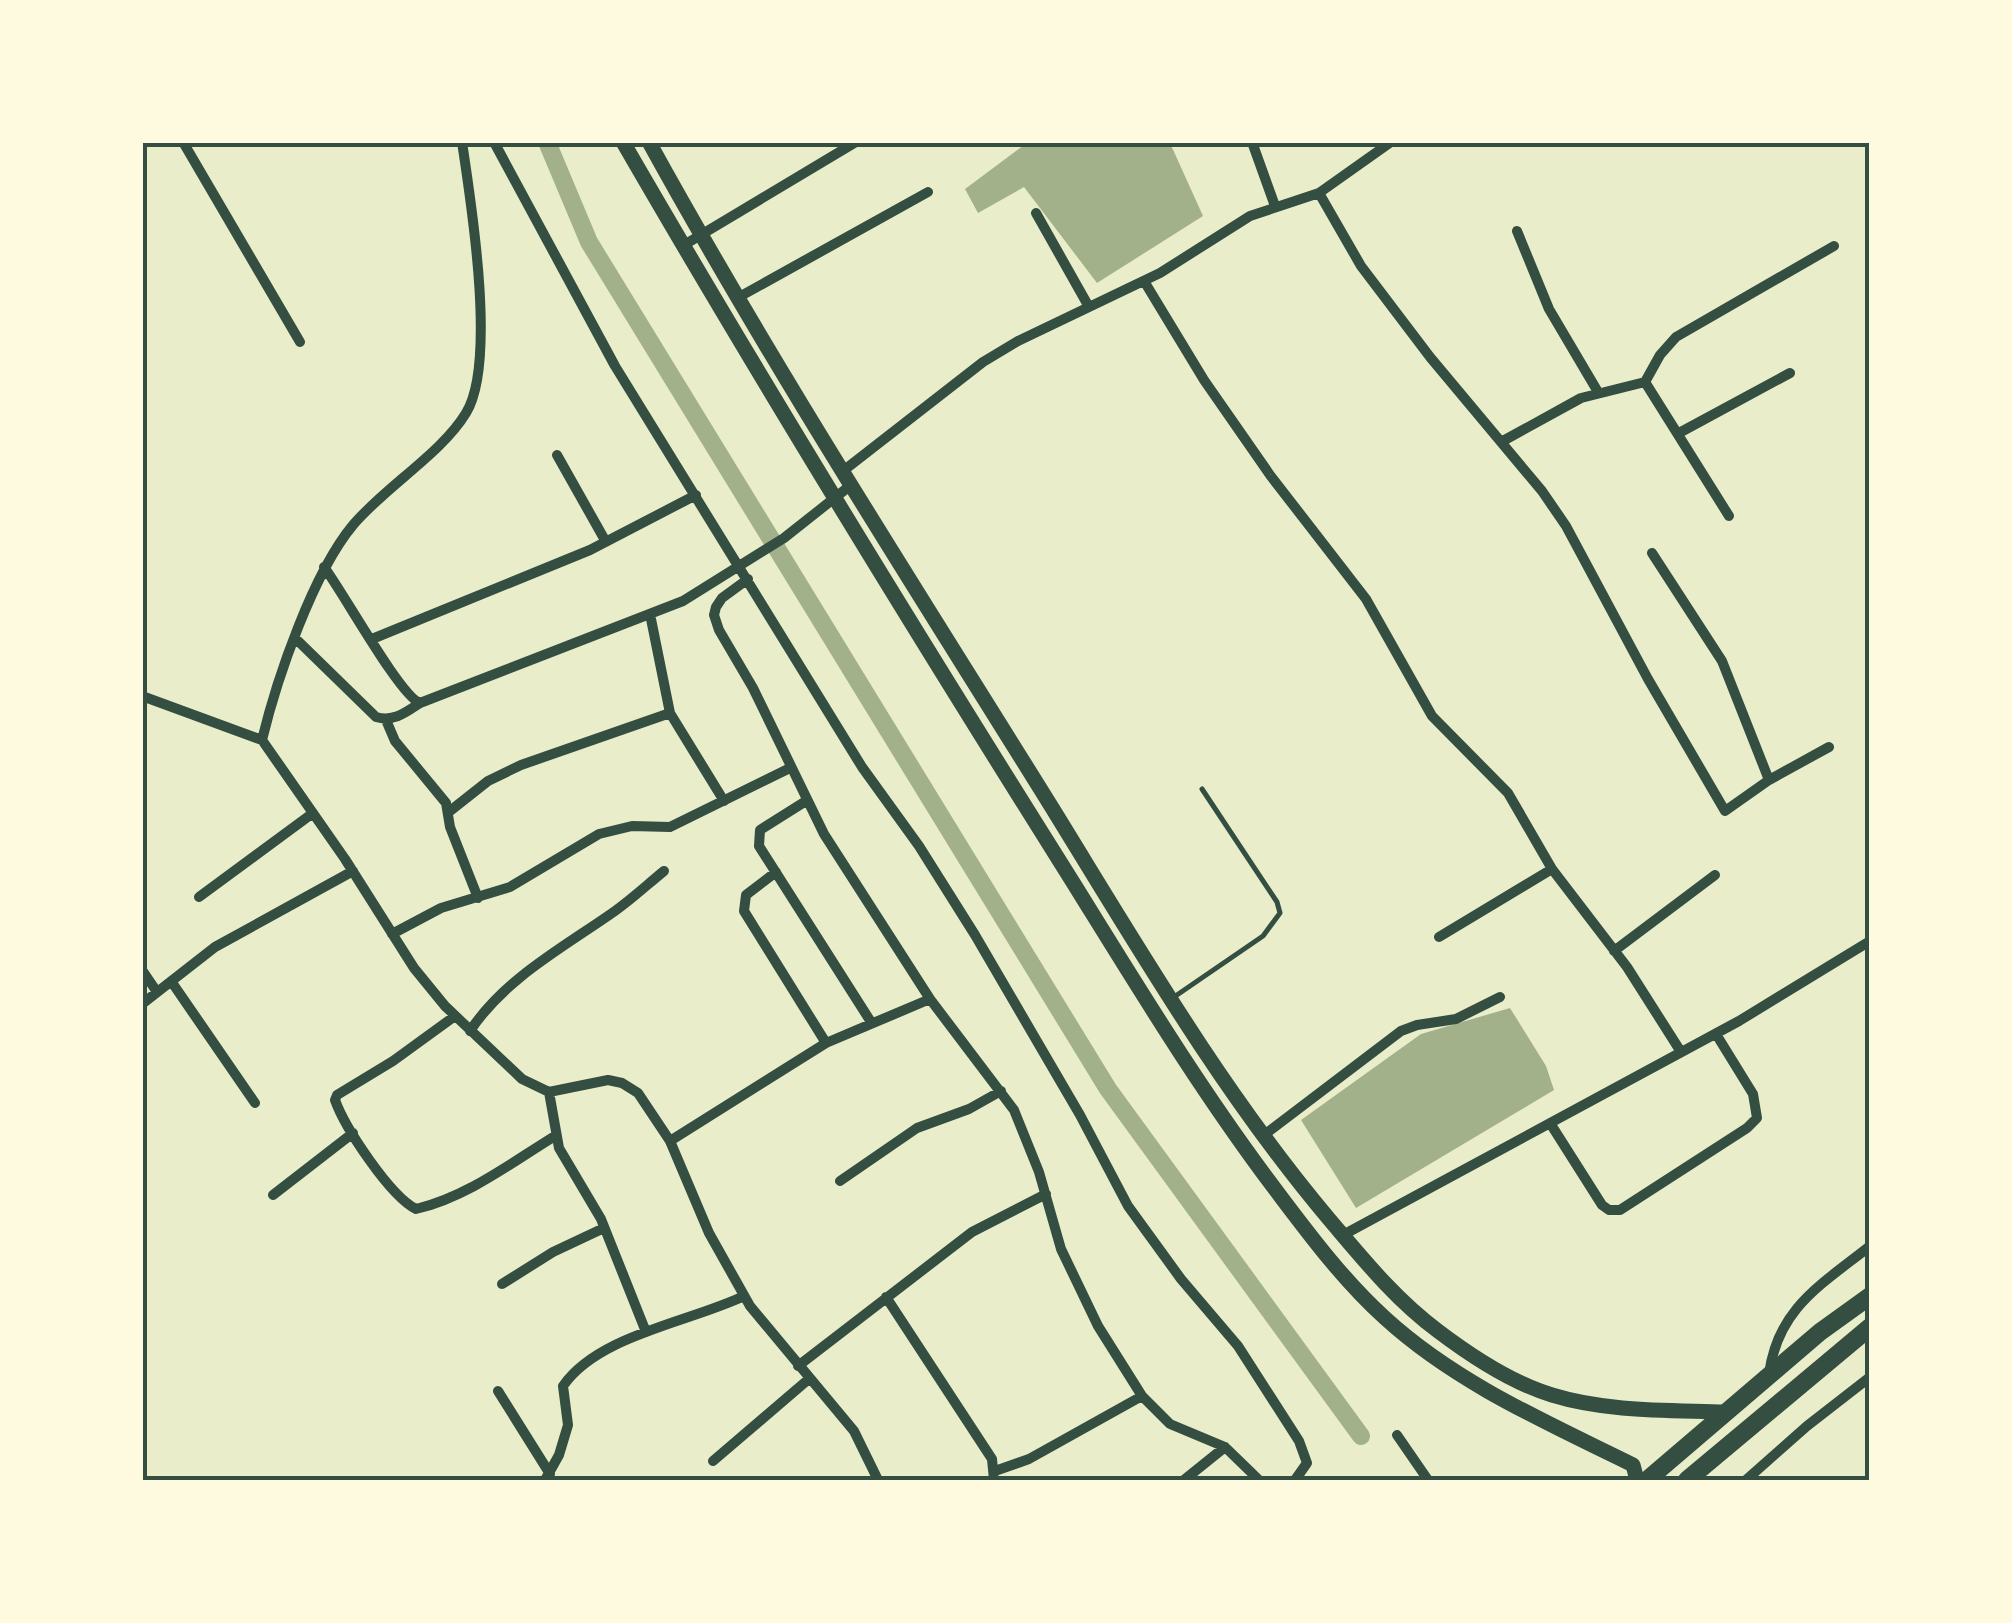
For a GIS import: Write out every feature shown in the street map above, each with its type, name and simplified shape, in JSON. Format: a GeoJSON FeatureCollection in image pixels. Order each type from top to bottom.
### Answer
{"type":"FeatureCollection","features":[{"type":"Feature","properties":{"kind":"highway"},"geometry":{"type":"LineString","coordinates":[[1647,1480],[1820,1332],[1870,1296]]}},
{"type":"Feature","properties":{"kind":"highway"},"geometry":{"type":"LineString","coordinates":[[1687,1480],[1870,1327]]}},
{"type":"Feature","properties":{"kind":"main road"},"geometry":{"type":"LineString","coordinates":[[624,142],[735,338],[902,612],[1194,1074],[1306,1231],[1345,1277],[1405,1336],[1464,1376],[1633,1466],[1637,1480]]}},
{"type":"Feature","properties":{"kind":"main road"},"geometry":{"type":"LineString","coordinates":[[649,142],[847,478],[1172,999],[1264,1135],[1364,1263],[1420,1316],[1489,1364],[1534,1388],[1590,1404],[1725,1412]]}},
{"type":"Feature","properties":{"kind":"street"},"geometry":{"type":"LineString","coordinates":[[183,142],[300,342]]}},
{"type":"Feature","properties":{"kind":"street"},"geometry":{"type":"LineString","coordinates":[[262,740],[269,710],[324,567],[353,525],[468,412],[479,370],[480,314],[462,142]]}},
{"type":"Feature","properties":{"kind":"street"},"geometry":{"type":"LineString","coordinates":[[494,142],[615,366],[696,495],[747,564],[748,579],[862,767],[919,846],[974,935],[1080,1115],[1135,1218],[1238,1346],[1299,1441],[1306,1462],[1295,1480]]}},
{"type":"Feature","properties":{"kind":"street"},"geometry":{"type":"LineString","coordinates":[[684,245],[856,142]]}},
{"type":"Feature","properties":{"kind":"street"},"geometry":{"type":"LineString","coordinates":[[1252,142],[1275,206]]}},
{"type":"Feature","properties":{"kind":"street"},"geometry":{"type":"LineString","coordinates":[[386,720],[683,601],[784,538],[833,497],[847,478],[983,362],[1018,341],[1144,281],[1250,216],[1319,192],[1391,142]]}},
{"type":"Feature","properties":{"kind":"street"},"geometry":{"type":"LineString","coordinates":[[738,297],[928,192]]}},
{"type":"Feature","properties":{"kind":"street"},"geometry":{"type":"LineString","coordinates":[[1319,192],[1361,266],[1566,526],[1648,679],[1726,811],[1770,780],[1829,747]]}},
{"type":"Feature","properties":{"kind":"street"},"geometry":{"type":"LineString","coordinates":[[1036,213],[1089,307]]}},
{"type":"Feature","properties":{"kind":"street"},"geometry":{"type":"LineString","coordinates":[[1517,231],[1549,309],[1598,392]]}},
{"type":"Feature","properties":{"kind":"street"},"geometry":{"type":"LineString","coordinates":[[1500,442],[1598,392],[1645,382],[1676,336],[1834,246]]}},
{"type":"Feature","properties":{"kind":"street"},"geometry":{"type":"LineString","coordinates":[[1144,281],[1204,380],[1366,599],[1432,716],[1508,792],[1552,869],[1654,1006],[1681,1052]]}},
{"type":"Feature","properties":{"kind":"street"},"geometry":{"type":"LineString","coordinates":[[1678,433],[1790,373]]}},
{"type":"Feature","properties":{"kind":"street"},"geometry":{"type":"LineString","coordinates":[[1645,382],[1729,516]]}},
{"type":"Feature","properties":{"kind":"street"},"geometry":{"type":"LineString","coordinates":[[557,455],[606,542]]}},
{"type":"Feature","properties":{"kind":"street"},"geometry":{"type":"LineString","coordinates":[[372,639],[606,542],[696,495]]}},
{"type":"Feature","properties":{"kind":"street"},"geometry":{"type":"LineString","coordinates":[[1652,553],[1722,661],[1770,780]]}},
{"type":"Feature","properties":{"kind":"street"},"geometry":{"type":"LineString","coordinates":[[324,567],[394,678],[420,704]]}},
{"type":"Feature","properties":{"kind":"street"},"geometry":{"type":"LineString","coordinates":[[748,579],[722,598],[714,615],[824,834],[930,999],[1001,1092],[1024,1131],[1060,1248],[1098,1326],[1142,1396],[1170,1424],[1225,1446],[1259,1480]]}},
{"type":"Feature","properties":{"kind":"street"},"geometry":{"type":"LineString","coordinates":[[650,614],[670,712],[724,801]]}},
{"type":"Feature","properties":{"kind":"street"},"geometry":{"type":"LineString","coordinates":[[296,639],[366,710],[386,720],[394,742],[450,811],[450,827],[478,898]]}},
{"type":"Feature","properties":{"kind":"street"},"geometry":{"type":"LineString","coordinates":[[142,696],[262,740],[414,968],[455,1016],[522,1079],[548,1092],[608,1080],[622,1083],[650,1107],[670,1141],[709,1234],[744,1296],[854,1431],[878,1480]]}},
{"type":"Feature","properties":{"kind":"street"},"geometry":{"type":"LineString","coordinates":[[450,811],[488,781],[521,765],[670,712]]}},
{"type":"Feature","properties":{"kind":"street"},"geometry":{"type":"LineString","coordinates":[[392,934],[441,908],[478,898],[530,876],[599,834],[632,826],[670,827],[790,768]]}},
{"type":"Feature","properties":{"kind":"street"},"geometry":{"type":"LineString","coordinates":[[806,801],[760,830],[759,846],[871,1022]]}},
{"type":"Feature","properties":{"kind":"street"},"geometry":{"type":"LineString","coordinates":[[200,898],[312,812]]}},
{"type":"Feature","properties":{"kind":"street"},"geometry":{"type":"LineString","coordinates":[[1439,937],[1552,869]]}},
{"type":"Feature","properties":{"kind":"street"},"geometry":{"type":"LineString","coordinates":[[470,1031],[497,996],[664,871]]}},
{"type":"Feature","properties":{"kind":"street"},"geometry":{"type":"LineString","coordinates":[[142,1004],[215,947],[353,872]]}},
{"type":"Feature","properties":{"kind":"street"},"geometry":{"type":"LineString","coordinates":[[776,872],[746,896],[744,911],[826,1043]]}},
{"type":"Feature","properties":{"kind":"street"},"geometry":{"type":"LineString","coordinates":[[1614,951],[1715,874]]}},
{"type":"Feature","properties":{"kind":"street"},"geometry":{"type":"LineString","coordinates":[[1343,1236],[1716,1034],[1870,940]]}},
{"type":"Feature","properties":{"kind":"street"},"geometry":{"type":"LineString","coordinates":[[142,970],[157,992]]}},
{"type":"Feature","properties":{"kind":"street"},"geometry":{"type":"LineString","coordinates":[[171,981],[255,1103]]}},
{"type":"Feature","properties":{"kind":"street"},"geometry":{"type":"LineString","coordinates":[[1264,1135],[1401,1032],[1417,1024],[1456,1019],[1500,997]]}},
{"type":"Feature","properties":{"kind":"street"},"geometry":{"type":"LineString","coordinates":[[670,1141],[826,1043],[930,999]]}},
{"type":"Feature","properties":{"kind":"street"},"geometry":{"type":"LineString","coordinates":[[455,1016],[337,1095],[339,1110],[398,1196],[416,1208],[474,1185],[556,1136]]}},
{"type":"Feature","properties":{"kind":"street"},"geometry":{"type":"LineString","coordinates":[[1550,1124],[1602,1205],[1620,1210],[1757,1118],[1753,1094],[1716,1034]]}},
{"type":"Feature","properties":{"kind":"street"},"geometry":{"type":"LineString","coordinates":[[548,1092],[559,1148],[589,1195],[646,1332]]}},
{"type":"Feature","properties":{"kind":"street"},"geometry":{"type":"LineString","coordinates":[[840,1181],[918,1128],[970,1109],[1001,1092]]}},
{"type":"Feature","properties":{"kind":"street"},"geometry":{"type":"LineString","coordinates":[[274,1195],[353,1132]]}},
{"type":"Feature","properties":{"kind":"street"},"geometry":{"type":"LineString","coordinates":[[798,1366],[972,1232],[1046,1194]]}},
{"type":"Feature","properties":{"kind":"street"},"geometry":{"type":"LineString","coordinates":[[502,1284],[552,1252],[604,1228]]}},
{"type":"Feature","properties":{"kind":"street"},"geometry":{"type":"LineString","coordinates":[[1769,1375],[1772,1350],[1783,1325],[1800,1305],[1870,1246]]}},
{"type":"Feature","properties":{"kind":"street"},"geometry":{"type":"LineString","coordinates":[[548,1477],[568,1425],[563,1394],[566,1381],[610,1348],[744,1296]]}},
{"type":"Feature","properties":{"kind":"street"},"geometry":{"type":"LineString","coordinates":[[886,1297],[984,1446],[994,1476],[1142,1396]]}},
{"type":"Feature","properties":{"kind":"street"},"geometry":{"type":"LineString","coordinates":[[713,1461],[810,1378]]}},
{"type":"Feature","properties":{"kind":"street"},"geometry":{"type":"LineString","coordinates":[[1746,1480],[1870,1378]]}},
{"type":"Feature","properties":{"kind":"street"},"geometry":{"type":"LineString","coordinates":[[498,1390],[548,1477]]}},
{"type":"Feature","properties":{"kind":"street"},"geometry":{"type":"LineString","coordinates":[[1396,1434],[1428,1480]]}},
{"type":"Feature","properties":{"kind":"street"},"geometry":{"type":"LineString","coordinates":[[1184,1480],[1225,1446]]}},
{"type":"Feature","properties":{"kind":"lane"},"geometry":{"type":"LineString","coordinates":[[1172,999],[1263,936],[1280,914],[1278,902],[1202,789]]}},
{"type":"Feature","properties":{"kind":"shaded area"},"geometry":{"type":"Polygon","coordinates":[[[1028,142],[1170,143],[1203,216],[1097,283],[1024,187],[978,213],[965,189],[1028,142]]]}},
{"type":"Feature","properties":{"kind":"shaded area"},"geometry":{"type":"Polygon","coordinates":[[[1510,1008],[1546,1066],[1554,1090],[1356,1208],[1301,1120],[1421,1034],[1510,1008]]]}},
{"type":"Feature","properties":{"kind":"waterway"},"geometry":{"type":"LineString","coordinates":[[547,142],[589,242],[1108,1089],[1361,1436]]}}]}
